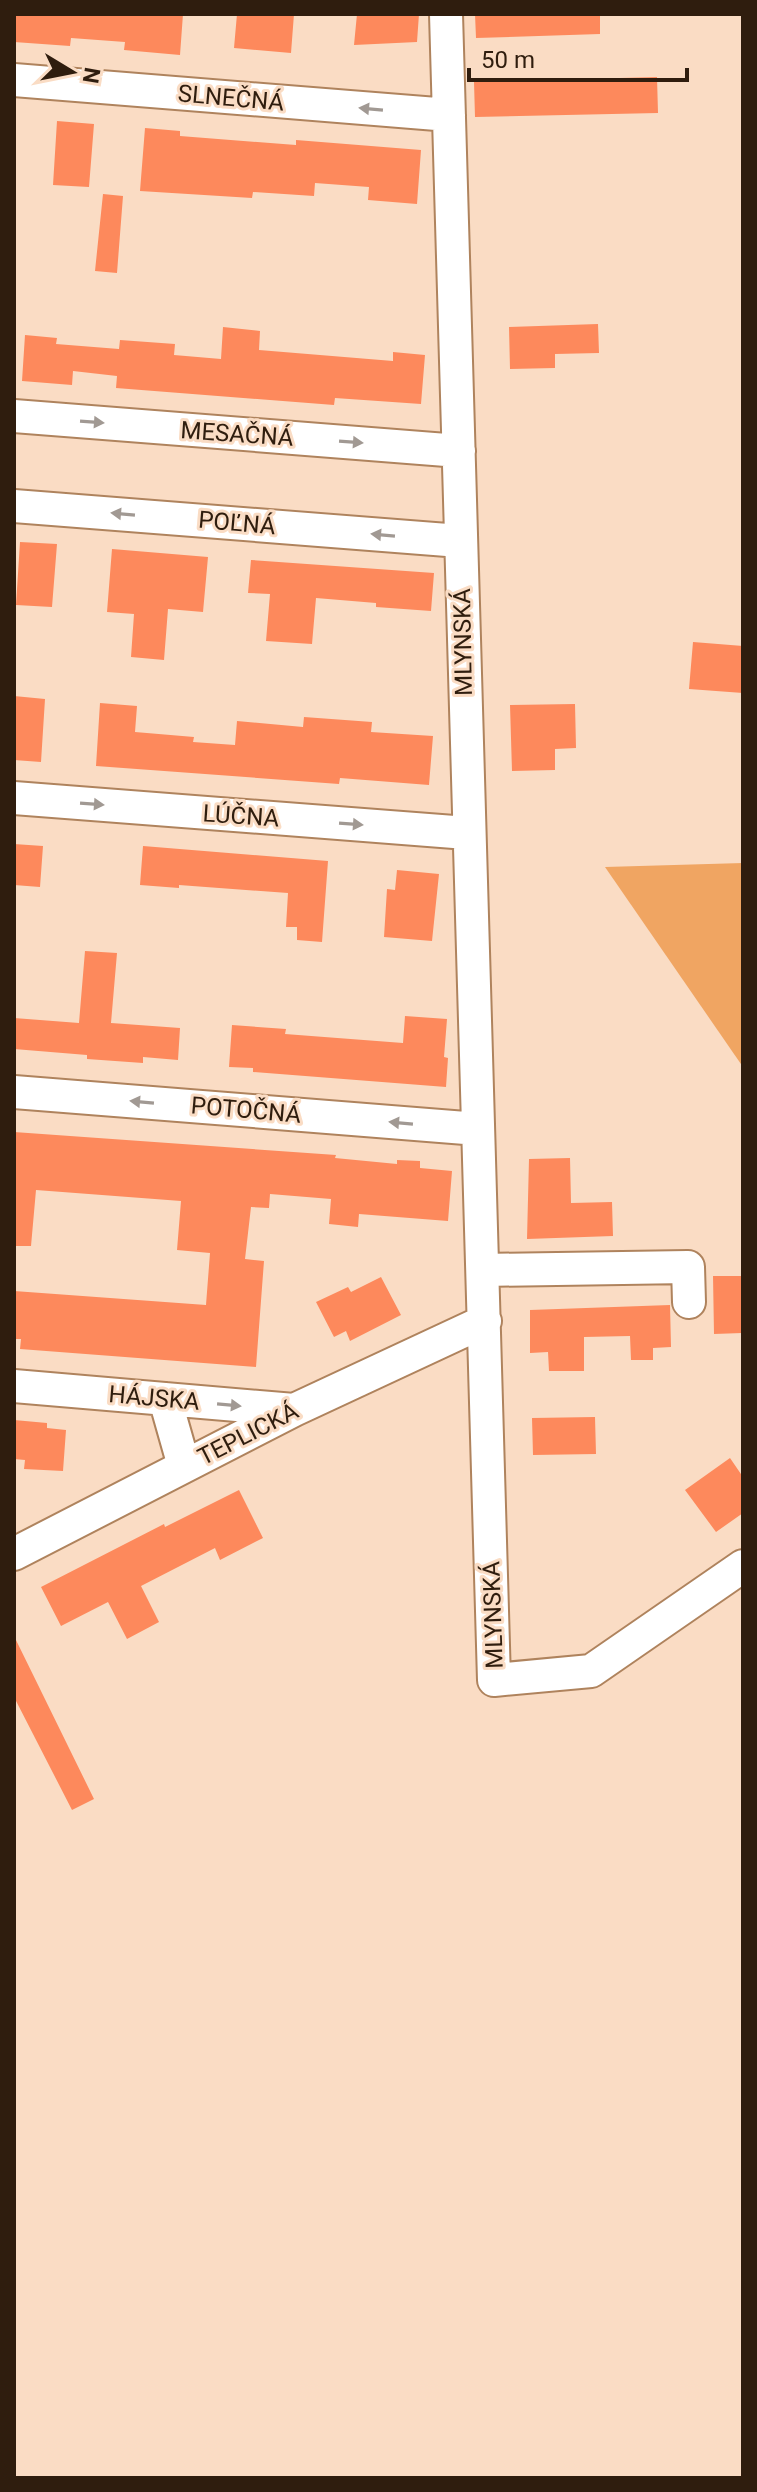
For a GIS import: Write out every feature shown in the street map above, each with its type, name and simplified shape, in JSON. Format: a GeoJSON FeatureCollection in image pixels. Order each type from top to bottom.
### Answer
{"type":"FeatureCollection","features":[{"type":"Feature","properties":{"kind":"street","name":"MLYNSKÁ"},"geometry":{"type":"LineString","coordinates":[[446,14],[467,833],[485,1321],[494,1680],[591,1671],[743,1566]]}},
{"type":"Feature","properties":{"kind":"street","name":"SLNEČNÁ"},"geometry":{"type":"LineString","coordinates":[[14,80],[449,115]]}},
{"type":"Feature","properties":{"kind":"street","name":"MESAČNÁ"},"geometry":{"type":"LineString","coordinates":[[14,416],[459,451]]}},
{"type":"Feature","properties":{"kind":"street","name":"POĽNÁ"},"geometry":{"type":"LineString","coordinates":[[14,506],[460,541]]}},
{"type":"Feature","properties":{"kind":"street","name":"LÚČNA"},"geometry":{"type":"LineString","coordinates":[[14,798],[467,833]]}},
{"type":"Feature","properties":{"kind":"street","name":"POTOČNÁ"},"geometry":{"type":"LineString","coordinates":[[14,1092],[478,1129]]}},
{"type":"Feature","properties":{"kind":"street"},"geometry":{"type":"LineString","coordinates":[[483,1270],[688,1267],[689,1302]]}},
{"type":"Feature","properties":{"kind":"street","name":"TEPLICKÁ"},"geometry":{"type":"LineString","coordinates":[[14,1554],[294,1410],[485,1321]]}},
{"type":"Feature","properties":{"kind":"street","name":"HÁJSKA"},"geometry":{"type":"LineString","coordinates":[[14,1386],[294,1410]]}},
{"type":"Feature","properties":{"kind":"street"},"geometry":{"type":"LineString","coordinates":[[165,1399],[184,1466]]}},
{"type":"Feature","properties":{"kind":"shaded area"},"geometry":{"type":"Polygon","coordinates":[[[743,863],[743,1067],[605,867],[743,863]]]}},
{"type":"Feature","properties":{"kind":"building"},"geometry":{"type":"Polygon","coordinates":[[[14,14],[183,14],[180,55],[124,50],[125,42],[71,38],[70,46],[14,42],[14,14]]]}},
{"type":"Feature","properties":{"kind":"building"},"geometry":{"type":"Polygon","coordinates":[[[237,14],[294,14],[291,53],[234,48],[237,14]]]}},
{"type":"Feature","properties":{"kind":"building"},"geometry":{"type":"Polygon","coordinates":[[[357,14],[419,14],[417,42],[354,45],[357,14]]]}},
{"type":"Feature","properties":{"kind":"building"},"geometry":{"type":"Polygon","coordinates":[[[475,14],[600,14],[600,34],[476,38],[475,14]]]}},
{"type":"Feature","properties":{"kind":"building"},"geometry":{"type":"Polygon","coordinates":[[[657,77],[658,113],[475,117],[474,82],[657,77]]]}},
{"type":"Feature","properties":{"kind":"building"},"geometry":{"type":"Polygon","coordinates":[[[57,121],[94,124],[89,187],[53,185],[57,121]]]}},
{"type":"Feature","properties":{"kind":"building"},"geometry":{"type":"Polygon","coordinates":[[[145,128],[180,131],[180,136],[296,145],[296,140],[421,150],[417,204],[368,200],[369,187],[315,183],[314,196],[253,192],[252,198],[140,191],[145,128]]]}},
{"type":"Feature","properties":{"kind":"building"},"geometry":{"type":"Polygon","coordinates":[[[103,194],[123,196],[117,273],[95,271],[103,194]]]}},
{"type":"Feature","properties":{"kind":"building"},"geometry":{"type":"Polygon","coordinates":[[[598,324],[599,353],[555,354],[555,368],[510,369],[509,327],[598,324]]]}},
{"type":"Feature","properties":{"kind":"building"},"geometry":{"type":"Polygon","coordinates":[[[223,327],[260,331],[259,350],[393,361],[393,352],[425,355],[421,404],[335,398],[334,405],[116,388],[117,376],[73,371],[72,385],[22,381],[25,335],[57,338],[56,344],[119,349],[120,340],[175,344],[174,355],[221,359],[223,327]]]}},
{"type":"Feature","properties":{"kind":"building"},"geometry":{"type":"Polygon","coordinates":[[[20,542],[57,544],[52,607],[16,605],[20,542]]]}},
{"type":"Feature","properties":{"kind":"building"},"geometry":{"type":"Polygon","coordinates":[[[112,549],[208,557],[203,612],[168,609],[164,660],[131,657],[134,614],[107,612],[112,549]]]}},
{"type":"Feature","properties":{"kind":"building"},"geometry":{"type":"Polygon","coordinates":[[[251,560],[434,573],[431,611],[316,598],[312,644],[266,641],[270,594],[248,593],[251,560]]]}},
{"type":"Feature","properties":{"kind":"building"},"geometry":{"type":"Polygon","coordinates":[[[693,642],[743,646],[743,693],[689,689],[693,642]]]}},
{"type":"Feature","properties":{"kind":"building"},"geometry":{"type":"Polygon","coordinates":[[[14,696],[45,699],[41,762],[14,760],[14,696]]]}},
{"type":"Feature","properties":{"kind":"building"},"geometry":{"type":"Polygon","coordinates":[[[100,703],[137,706],[135,732],[194,737],[193,742],[235,745],[237,721],[303,727],[304,717],[372,722],[371,732],[433,736],[429,785],[340,778],[339,784],[96,766],[100,703]]]}},
{"type":"Feature","properties":{"kind":"building"},"geometry":{"type":"Polygon","coordinates":[[[575,704],[576,748],[555,749],[555,770],[512,771],[510,705],[575,704]]]}},
{"type":"Feature","properties":{"kind":"building"},"geometry":{"type":"Polygon","coordinates":[[[14,844],[43,846],[40,887],[14,885],[14,844]]]}},
{"type":"Feature","properties":{"kind":"building"},"geometry":{"type":"Polygon","coordinates":[[[143,846],[328,861],[322,942],[297,940],[297,927],[286,927],[288,893],[140,885],[143,846]]]}},
{"type":"Feature","properties":{"kind":"building"},"geometry":{"type":"Polygon","coordinates":[[[397,870],[439,874],[432,941],[384,937],[387,889],[395,890],[397,870]]]}},
{"type":"Feature","properties":{"kind":"building"},"geometry":{"type":"Polygon","coordinates":[[[85,951],[117,953],[111,1023],[180,1028],[178,1060],[143,1057],[143,1063],[14,1049],[14,1018],[79,1023],[85,951]]]}},
{"type":"Feature","properties":{"kind":"building"},"geometry":{"type":"Polygon","coordinates":[[[405,1016],[447,1019],[444,1057],[448,1058],[446,1087],[253,1072],[253,1068],[229,1067],[232,1025],[286,1029],[285,1034],[403,1043],[405,1016]]]}},
{"type":"Feature","properties":{"kind":"building"},"geometry":{"type":"Polygon","coordinates":[[[14,1132],[336,1155],[335,1158],[397,1164],[397,1160],[420,1161],[420,1168],[452,1171],[448,1221],[359,1214],[358,1227],[329,1224],[331,1199],[270,1194],[269,1208],[251,1207],[245,1259],[264,1261],[256,1367],[20,1349],[21,1339],[14,1339],[14,1291],[206,1305],[210,1253],[177,1250],[181,1201],[36,1190],[31,1246],[14,1246],[14,1132]]]}},
{"type":"Feature","properties":{"kind":"building"},"geometry":{"type":"Polygon","coordinates":[[[570,1158],[571,1203],[612,1202],[613,1236],[527,1239],[529,1159],[570,1158]]]}},
{"type":"Feature","properties":{"kind":"building"},"geometry":{"type":"Polygon","coordinates":[[[713,1276],[743,1276],[742,1333],[714,1334],[713,1276]]]}},
{"type":"Feature","properties":{"kind":"building"},"geometry":{"type":"Polygon","coordinates":[[[381,1277],[401,1315],[350,1341],[346,1331],[334,1337],[316,1302],[348,1287],[351,1292],[381,1277]]]}},
{"type":"Feature","properties":{"kind":"building"},"geometry":{"type":"Polygon","coordinates":[[[670,1305],[671,1347],[653,1348],[653,1360],[631,1360],[630,1336],[584,1337],[584,1371],[549,1371],[548,1352],[530,1353],[530,1310],[670,1305]]]}},
{"type":"Feature","properties":{"kind":"building"},"geometry":{"type":"Polygon","coordinates":[[[595,1417],[596,1454],[533,1455],[532,1418],[595,1417]]]}},
{"type":"Feature","properties":{"kind":"building"},"geometry":{"type":"Polygon","coordinates":[[[14,1420],[47,1423],[47,1428],[66,1430],[63,1471],[24,1469],[25,1460],[14,1459],[14,1420]]]}},
{"type":"Feature","properties":{"kind":"building"},"geometry":{"type":"Polygon","coordinates":[[[730,1458],[743,1477],[743,1513],[716,1532],[685,1490],[730,1458]]]}},
{"type":"Feature","properties":{"kind":"building"},"geometry":{"type":"Polygon","coordinates":[[[239,1490],[263,1538],[220,1560],[215,1548],[141,1586],[159,1622],[127,1639],[108,1602],[61,1626],[41,1587],[164,1524],[165,1527],[239,1490]]]}},
{"type":"Feature","properties":{"kind":"building"},"geometry":{"type":"Polygon","coordinates":[[[14,1636],[94,1799],[72,1810],[14,1697],[14,1636]]]}}]}
